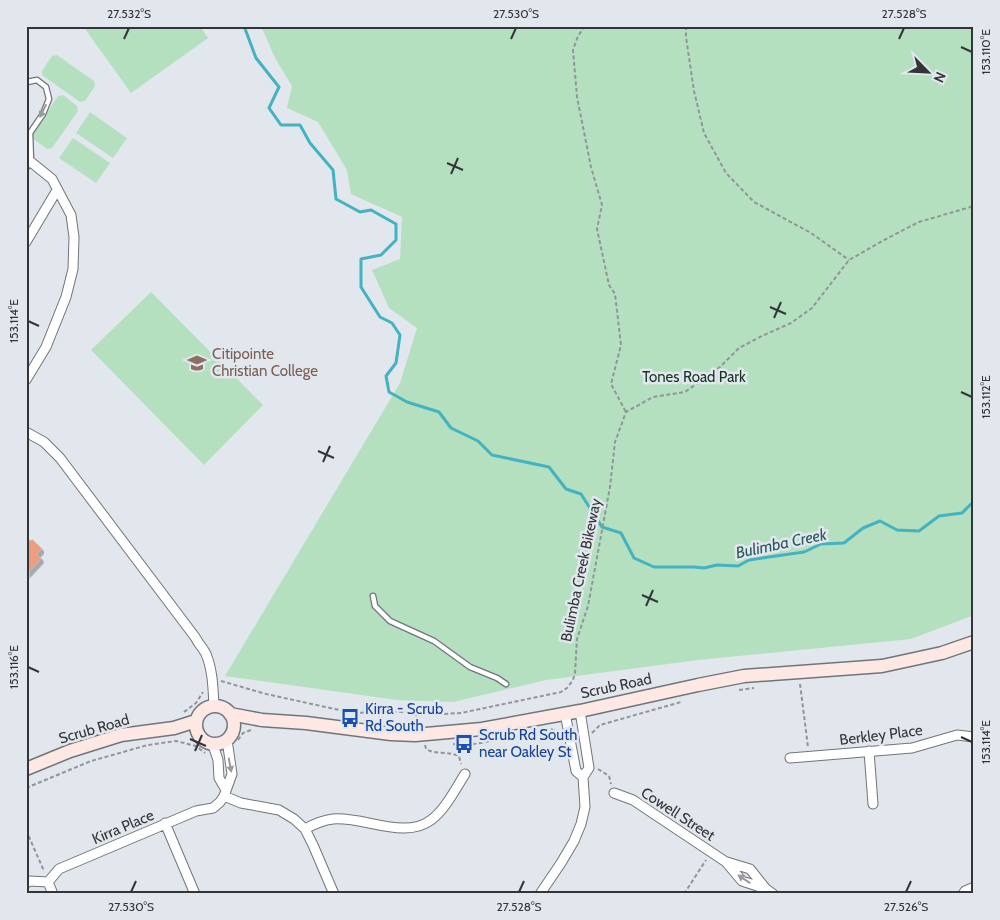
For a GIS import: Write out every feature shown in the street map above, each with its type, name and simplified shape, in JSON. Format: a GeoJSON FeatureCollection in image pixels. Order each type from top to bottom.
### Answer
{"type":"FeatureCollection","features":[{"type":"Feature","properties":{"kind":"street"},"geometry":{"type":"LineString","coordinates":[[26,380],[46,347],[66,297],[73,268],[74,238],[71,215],[52,179],[28,163]]}},
{"type":"Feature","properties":{"kind":"street"},"geometry":{"type":"LineString","coordinates":[[26,242],[57,190]]}},
{"type":"Feature","properties":{"kind":"street"},"geometry":{"type":"LineString","coordinates":[[26,432],[44,442],[60,458],[195,637],[205,653],[210,669],[214,706]]}},
{"type":"Feature","properties":{"kind":"street","name":"Scrub Road"},"geometry":{"type":"LineString","coordinates":[[230,714],[262,720],[306,723],[391,734],[415,735],[482,729],[580,711],[744,676],[882,666],[942,653],[974,642]]}},
{"type":"Feature","properties":{"kind":"street"},"geometry":{"type":"LineString","coordinates":[[214,706],[224,709],[230,714],[234,724],[231,735],[220,744],[205,742],[198,736],[196,728],[196,721],[202,712],[214,706]]}},
{"type":"Feature","properties":{"kind":"street"},"geometry":{"type":"LineString","coordinates":[[540,894],[574,841],[585,807],[583,777],[589,768],[580,711]]}},
{"type":"Feature","properties":{"kind":"street"},"geometry":{"type":"LineString","coordinates":[[565,713],[576,771],[583,777]]}},
{"type":"Feature","properties":{"kind":"street","name":"Scrub Road"},"geometry":{"type":"LineString","coordinates":[[234,729],[262,720]]}},
{"type":"Feature","properties":{"kind":"street","name":"Scrub Road"},"geometry":{"type":"LineString","coordinates":[[178,732],[196,721]]}},
{"type":"Feature","properties":{"kind":"street","name":"Scrub Road"},"geometry":{"type":"LineString","coordinates":[[26,769],[70,751],[121,734],[178,732],[198,736]]}},
{"type":"Feature","properties":{"kind":"street","name":"Berkley Place"},"geometry":{"type":"LineString","coordinates":[[790,758],[912,748],[957,735],[974,737]]}},
{"type":"Feature","properties":{"kind":"street"},"geometry":{"type":"LineString","coordinates":[[225,793],[232,774],[227,740]]}},
{"type":"Feature","properties":{"kind":"street"},"geometry":{"type":"LineString","coordinates":[[214,744],[218,760],[219,778],[225,793],[241,804],[279,810],[294,818],[305,829],[334,894]]}},
{"type":"Feature","properties":{"kind":"street"},"geometry":{"type":"LineString","coordinates":[[869,751],[873,804]]}},
{"type":"Feature","properties":{"kind":"street"},"geometry":{"type":"LineString","coordinates":[[305,829],[321,821],[334,818],[404,828],[418,826],[431,821],[441,810],[465,774]]}},
{"type":"Feature","properties":{"kind":"street","name":"Kirra Place"},"geometry":{"type":"LineString","coordinates":[[48,882],[59,869],[196,811],[212,808],[220,802],[225,793]]}},
{"type":"Feature","properties":{"kind":"street","name":"Cowell Street"},"geometry":{"type":"LineString","coordinates":[[614,793],[633,800],[712,852],[726,862],[742,881],[770,892]]}},
{"type":"Feature","properties":{"kind":"street"},"geometry":{"type":"LineString","coordinates":[[165,824],[195,894]]}},
{"type":"Feature","properties":{"kind":"street","name":"Cowell Street"},"geometry":{"type":"LineString","coordinates":[[726,862],[750,869],[770,892]]}},
{"type":"Feature","properties":{"kind":"street"},"geometry":{"type":"LineString","coordinates":[[26,883],[30,881],[48,882],[53,894]]}},
{"type":"Feature","properties":{"kind":"street"},"geometry":{"type":"LineString","coordinates":[[963,894],[974,887]]}},
{"type":"Feature","properties":{"kind":"lane"},"geometry":{"type":"LineString","coordinates":[[26,83],[37,80],[46,87],[49,100],[43,114],[30,133],[28,163]]}},
{"type":"Feature","properties":{"kind":"lane"},"geometry":{"type":"LineString","coordinates":[[373,596],[375,606],[390,621],[434,642],[470,667],[497,678],[506,684]]}},
{"type":"Feature","properties":{"kind":"path"},"geometry":{"type":"LineString","coordinates":[[585,26],[578,36],[573,50],[577,98],[602,205],[597,228],[609,285],[615,294],[621,345],[611,384],[626,412],[653,397],[685,392],[720,367],[740,348],[791,323],[812,308],[849,260],[919,222],[974,206]]}},
{"type":"Feature","properties":{"kind":"path"},"geometry":{"type":"LineString","coordinates":[[686,26],[694,91],[704,133],[726,173],[754,202],[811,233],[849,260]]}},
{"type":"Feature","properties":{"kind":"path","name":"Bulimba Creek Bikeway"},"geometry":{"type":"LineString","coordinates":[[213,683],[222,681],[266,694],[356,713],[417,710],[443,714],[461,713],[561,692],[573,680],[575,673],[577,639],[588,606],[607,500],[615,442],[626,412]]}},
{"type":"Feature","properties":{"kind":"path"},"geometry":{"type":"LineString","coordinates":[[799,682],[810,756]]}},
{"type":"Feature","properties":{"kind":"path"},"geometry":{"type":"LineString","coordinates":[[178,732],[178,714],[191,708],[196,703],[205,684],[213,683]]}},
{"type":"Feature","properties":{"kind":"path"},"geometry":{"type":"LineString","coordinates":[[425,744],[426,749],[431,752],[458,756],[465,774]]}},
{"type":"Feature","properties":{"kind":"path"},"geometry":{"type":"LineString","coordinates":[[589,768],[596,768],[608,776],[614,793]]}},
{"type":"Feature","properties":{"kind":"path"},"geometry":{"type":"LineString","coordinates":[[26,830],[48,882]]}},
{"type":"Feature","properties":{"kind":"path"},"geometry":{"type":"LineString","coordinates":[[684,894],[712,852]]}},
{"type":"Feature","properties":{"kind":"green space"},"geometry":{"type":"Polygon","coordinates":[[[83,26],[200,26],[208,38],[131,93],[83,26]]]}},
{"type":"Feature","properties":{"kind":"green space","name":"Tones Road Park"},"geometry":{"type":"Polygon","coordinates":[[[261,26],[974,26],[974,615],[911,639],[698,660],[546,680],[453,702],[397,700],[225,676],[400,383],[417,328],[389,308],[372,270],[400,259],[402,217],[351,194],[347,170],[318,122],[287,108],[292,86],[275,58],[261,26]]]}},
{"type":"Feature","properties":{"kind":"green space"},"geometry":{"type":"Polygon","coordinates":[[[57,55],[94,81],[95,86],[85,101],[80,102],[42,75],[42,71],[52,56],[57,55]]]}},
{"type":"Feature","properties":{"kind":"green space"},"geometry":{"type":"Polygon","coordinates":[[[63,95],[77,106],[78,111],[52,148],[47,149],[32,138],[32,134],[58,96],[63,95]]]}},
{"type":"Feature","properties":{"kind":"green space"},"geometry":{"type":"Polygon","coordinates":[[[90,112],[127,138],[113,158],[76,133],[90,112]]]}},
{"type":"Feature","properties":{"kind":"green space"},"geometry":{"type":"Polygon","coordinates":[[[73,138],[110,163],[96,183],[59,158],[73,138]]]}},
{"type":"Feature","properties":{"kind":"green space"},"geometry":{"type":"Polygon","coordinates":[[[151,292],[263,405],[204,465],[91,350],[151,292]]]}},
{"type":"Feature","properties":{"kind":"building"},"geometry":{"type":"Polygon","coordinates":[[[26,537],[31,541],[32,539],[42,549],[37,554],[41,559],[26,575],[26,537]]]}},
{"type":"Feature","properties":{"kind":"waterway","name":"Bulimba Creek"},"geometry":{"type":"LineString","coordinates":[[244,26],[256,58],[279,87],[269,108],[281,125],[300,125],[310,143],[333,170],[336,199],[360,212],[371,210],[396,224],[396,240],[381,255],[361,259],[361,287],[380,317],[392,323],[400,335],[396,363],[386,376],[389,392],[407,402],[439,412],[451,428],[478,441],[492,455],[549,467],[566,489],[581,494],[602,527],[621,533],[634,558],[654,567],[704,568],[717,565],[738,566],[749,560],[804,552],[821,544],[844,543],[863,528],[880,521],[897,530],[919,531],[939,516],[962,513],[974,499]]}},
{"type":"Feature","properties":{"kind":"place","name":"Citipointe Christian College"},"geometry":{"type":"Point","coordinates":[197,363]}},
{"type":"Feature","properties":{"kind":"place","name":"Kirra - Scrub Rd South"},"geometry":{"type":"Point","coordinates":[350,718]}},
{"type":"Feature","properties":{"kind":"place","name":"Scrub Rd South near Oakley St"},"geometry":{"type":"Point","coordinates":[464,744]}}]}
